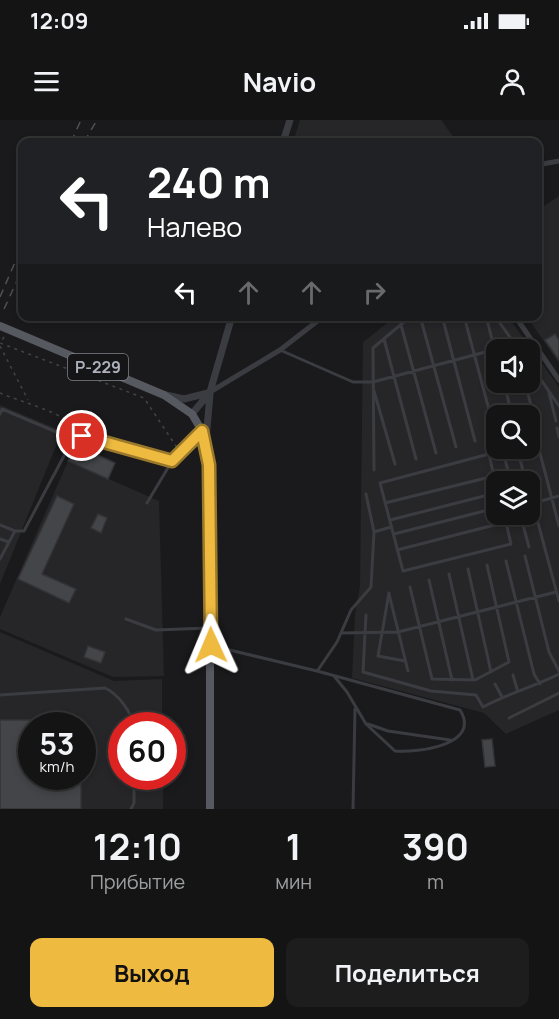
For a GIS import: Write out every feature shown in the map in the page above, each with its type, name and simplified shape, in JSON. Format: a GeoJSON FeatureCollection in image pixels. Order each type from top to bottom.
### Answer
{"type":"FeatureCollection","features":[{"type":"Feature","properties":{"kind":"main road","name":"Р-229"},"geometry":{"type":"LineString","coordinates":[[0,326],[164,395],[192,414],[202,431],[206,446],[209,487],[210,809]]}},
{"type":"Feature","properties":{"kind":"street"},"geometry":{"type":"LineString","coordinates":[[284,138],[290,120]]}},
{"type":"Feature","properties":{"kind":"street"},"geometry":{"type":"LineString","coordinates":[[542,164],[559,161]]}},
{"type":"Feature","properties":{"kind":"street"},"geometry":{"type":"LineString","coordinates":[[206,446],[210,392],[231,321]]}},
{"type":"Feature","properties":{"kind":"street"},"geometry":{"type":"LineString","coordinates":[[164,395],[184,399],[210,392],[280,350],[318,321]]}},
{"type":"Feature","properties":{"kind":"street"},"geometry":{"type":"LineString","coordinates":[[518,321],[559,380]]}},
{"type":"Feature","properties":{"kind":"street"},"geometry":{"type":"LineString","coordinates":[[192,414],[210,392]]}},
{"type":"Feature","properties":{"kind":"lane"},"geometry":{"type":"LineString","coordinates":[[374,470],[373,348],[405,321]]}},
{"type":"Feature","properties":{"kind":"lane"},"geometry":{"type":"LineString","coordinates":[[421,321],[456,447]]}},
{"type":"Feature","properties":{"kind":"lane"},"geometry":{"type":"LineString","coordinates":[[442,321],[475,441]]}},
{"type":"Feature","properties":{"kind":"lane"},"geometry":{"type":"LineString","coordinates":[[465,321],[488,405]]}},
{"type":"Feature","properties":{"kind":"lane"},"geometry":{"type":"LineString","coordinates":[[487,321],[492,339]]}},
{"type":"Feature","properties":{"kind":"lane"},"geometry":{"type":"LineString","coordinates":[[498,321],[511,339]]}},
{"type":"Feature","properties":{"kind":"lane"},"geometry":{"type":"LineString","coordinates":[[401,325],[436,453]]}},
{"type":"Feature","properties":{"kind":"lane"},"geometry":{"type":"LineString","coordinates":[[384,339],[416,459]]}},
{"type":"Feature","properties":{"kind":"lane"},"geometry":{"type":"LineString","coordinates":[[280,350],[353,382],[373,382],[486,351]]}},
{"type":"Feature","properties":{"kind":"lane"},"geometry":{"type":"LineString","coordinates":[[540,379],[559,406]]}},
{"type":"Feature","properties":{"kind":"lane"},"geometry":{"type":"LineString","coordinates":[[373,387],[395,464]]}},
{"type":"Feature","properties":{"kind":"lane"},"geometry":{"type":"LineString","coordinates":[[548,391],[556,421]]}},
{"type":"Feature","properties":{"kind":"lane"},"geometry":{"type":"LineString","coordinates":[[0,414],[2,409],[73,439],[82,436],[172,461]]}},
{"type":"Feature","properties":{"kind":"lane"},"geometry":{"type":"LineString","coordinates":[[557,428],[559,437]]}},
{"type":"Feature","properties":{"kind":"lane"},"geometry":{"type":"LineString","coordinates":[[147,503],[172,461],[202,431]]}},
{"type":"Feature","properties":{"kind":"lane"},"geometry":{"type":"LineString","coordinates":[[0,525],[15,531],[24,531],[73,439]]}},
{"type":"Feature","properties":{"kind":"lane"},"geometry":{"type":"LineString","coordinates":[[540,450],[559,526]]}},
{"type":"Feature","properties":{"kind":"lane"},"geometry":{"type":"LineString","coordinates":[[493,471],[489,454],[380,483],[403,571],[511,544],[507,525]]}},
{"type":"Feature","properties":{"kind":"lane"},"geometry":{"type":"LineString","coordinates":[[386,503],[486,478]]}},
{"type":"Feature","properties":{"kind":"lane"},"geometry":{"type":"LineString","coordinates":[[317,671],[342,633],[351,610],[371,586],[374,532],[366,494]]}},
{"type":"Feature","properties":{"kind":"lane"},"geometry":{"type":"LineString","coordinates":[[390,520],[486,495]]}},
{"type":"Feature","properties":{"kind":"lane"},"geometry":{"type":"LineString","coordinates":[[540,501],[559,496]]}},
{"type":"Feature","properties":{"kind":"lane"},"geometry":{"type":"LineString","coordinates":[[393,534],[486,510]]}},
{"type":"Feature","properties":{"kind":"lane"},"geometry":{"type":"LineString","coordinates":[[397,550],[494,525]]}},
{"type":"Feature","properties":{"kind":"lane"},"geometry":{"type":"LineString","coordinates":[[523,525],[529,547]]}},
{"type":"Feature","properties":{"kind":"lane"},"geometry":{"type":"LineString","coordinates":[[537,525],[559,602]]}},
{"type":"Feature","properties":{"kind":"lane"},"geometry":{"type":"LineString","coordinates":[[374,532],[391,526]]}},
{"type":"Feature","properties":{"kind":"lane"},"geometry":{"type":"LineString","coordinates":[[0,559],[15,531]]}},
{"type":"Feature","properties":{"kind":"lane"},"geometry":{"type":"LineString","coordinates":[[0,539],[9,542]]}},
{"type":"Feature","properties":{"kind":"lane"},"geometry":{"type":"LineString","coordinates":[[366,615],[363,672],[430,691],[476,695],[483,707],[517,689],[530,689],[559,673],[549,652],[525,556]]}},
{"type":"Feature","properties":{"kind":"lane"},"geometry":{"type":"LineString","coordinates":[[506,561],[534,674],[540,684]]}},
{"type":"Feature","properties":{"kind":"lane"},"geometry":{"type":"LineString","coordinates":[[410,587],[432,679],[473,680],[509,662],[487,565]]}},
{"type":"Feature","properties":{"kind":"lane"},"geometry":{"type":"LineString","coordinates":[[468,569],[491,672]]}},
{"type":"Feature","properties":{"kind":"lane"},"geometry":{"type":"LineString","coordinates":[[448,574],[473,680]]}},
{"type":"Feature","properties":{"kind":"lane"},"geometry":{"type":"LineString","coordinates":[[429,580],[452,680]]}},
{"type":"Feature","properties":{"kind":"lane"},"geometry":{"type":"LineString","coordinates":[[405,661],[378,656],[389,592],[408,671]]}},
{"type":"Feature","properties":{"kind":"lane"},"geometry":{"type":"LineString","coordinates":[[342,633],[398,632],[556,592]]}},
{"type":"Feature","properties":{"kind":"lane"},"geometry":{"type":"LineString","coordinates":[[126,619],[156,630],[211,628]]}},
{"type":"Feature","properties":{"kind":"lane"},"geometry":{"type":"LineString","coordinates":[[211,645],[317,671],[460,710],[464,717],[464,727],[458,737],[428,751],[395,751],[366,724],[347,692],[334,676]]}},
{"type":"Feature","properties":{"kind":"lane"},"geometry":{"type":"LineString","coordinates":[[513,675],[517,689]]}},
{"type":"Feature","properties":{"kind":"lane"},"geometry":{"type":"LineString","coordinates":[[495,684],[502,697]]}},
{"type":"Feature","properties":{"kind":"lane"},"geometry":{"type":"LineString","coordinates":[[0,695],[105,688],[113,692],[128,712]]}},
{"type":"Feature","properties":{"kind":"lane"},"geometry":{"type":"LineString","coordinates":[[509,717],[559,693]]}},
{"type":"Feature","properties":{"kind":"lane"},"geometry":{"type":"LineString","coordinates":[[353,809],[355,707]]}},
{"type":"Feature","properties":{"kind":"lane"},"geometry":{"type":"LineString","coordinates":[[366,724],[388,731],[450,741]]}},
{"type":"Feature","properties":{"kind":"lane"},"geometry":{"type":"LineString","coordinates":[[131,809],[133,790]]}},
{"type":"Feature","properties":{"kind":"path"},"geometry":{"type":"LineString","coordinates":[[6,334],[0,343],[144,398],[180,452]]}},
{"type":"Feature","properties":{"kind":"path"},"geometry":{"type":"LineString","coordinates":[[0,346],[29,401]]}},
{"type":"Feature","properties":{"kind":"path"},"geometry":{"type":"LineString","coordinates":[[0,393],[29,401],[78,429],[82,436]]}},
{"type":"Feature","properties":{"kind":"shaded area"},"geometry":{"type":"Polygon","coordinates":[[[300,120],[441,120],[454,138],[294,138],[300,120]]]}},
{"type":"Feature","properties":{"kind":"shaded area"},"geometry":{"type":"Polygon","coordinates":[[[559,196],[559,363],[530,321],[542,321],[542,208],[559,196]]]}},
{"type":"Feature","properties":{"kind":"shaded area"},"geometry":{"type":"Polygon","coordinates":[[[390,321],[511,321],[524,339],[486,339],[486,393],[540,393],[540,361],[559,387],[559,710],[506,734],[484,713],[352,678],[355,614],[360,586],[363,342],[390,321]]]}},
{"type":"Feature","properties":{"kind":"shaded area"},"geometry":{"type":"Polygon","coordinates":[[[0,405],[62,431],[0,584],[0,405]]]}},
{"type":"Feature","properties":{"kind":"shaded area"},"geometry":{"type":"Polygon","coordinates":[[[68,461],[159,501],[164,676],[113,677],[0,629],[0,617],[68,461]]]}},
{"type":"Feature","properties":{"kind":"shaded area"},"geometry":{"type":"Polygon","coordinates":[[[0,632],[114,681],[162,679],[162,712],[108,712],[108,790],[163,790],[163,809],[0,809],[0,632]]]}},
{"type":"Feature","properties":{"kind":"building"},"geometry":{"type":"Polygon","coordinates":[[[555,334],[559,340],[559,360],[545,340],[555,334]]]}},
{"type":"Feature","properties":{"kind":"building"},"geometry":{"type":"Polygon","coordinates":[[[75,445],[115,463],[108,479],[68,461],[75,445]]]}},
{"type":"Feature","properties":{"kind":"building"},"geometry":{"type":"Polygon","coordinates":[[[57,496],[74,504],[42,574],[76,589],[69,603],[18,579],[57,496]]]}},
{"type":"Feature","properties":{"kind":"building"},"geometry":{"type":"Polygon","coordinates":[[[98,514],[107,518],[101,533],[91,528],[98,514]]]}},
{"type":"Feature","properties":{"kind":"building"},"geometry":{"type":"Polygon","coordinates":[[[88,646],[105,652],[101,663],[84,657],[88,646]]]}},
{"type":"Feature","properties":{"kind":"building"},"geometry":{"type":"Polygon","coordinates":[[[0,720],[18,720],[18,790],[81,790],[81,809],[0,809],[0,720]]]}},
{"type":"Feature","properties":{"kind":"building"},"geometry":{"type":"Polygon","coordinates":[[[492,739],[495,766],[485,767],[482,740],[492,739]]]}},
{"type":"Feature","properties":{"kind":"railway"},"geometry":{"type":"LineString","coordinates":[[73,138],[81,120]]}},
{"type":"Feature","properties":{"kind":"railway"},"geometry":{"type":"LineString","coordinates":[[86,138],[97,120]]}},
{"type":"Feature","properties":{"kind":"railway"},"geometry":{"type":"LineString","coordinates":[[0,297],[18,255]]}},
{"type":"Feature","properties":{"kind":"railway"},"geometry":{"type":"LineString","coordinates":[[4,309],[18,279]]}},
{"type":"Feature","properties":{"kind":"route"},"geometry":{"type":"LineString","coordinates":[[82,436],[172,461],[202,431],[209,465],[211,645]]}}]}
